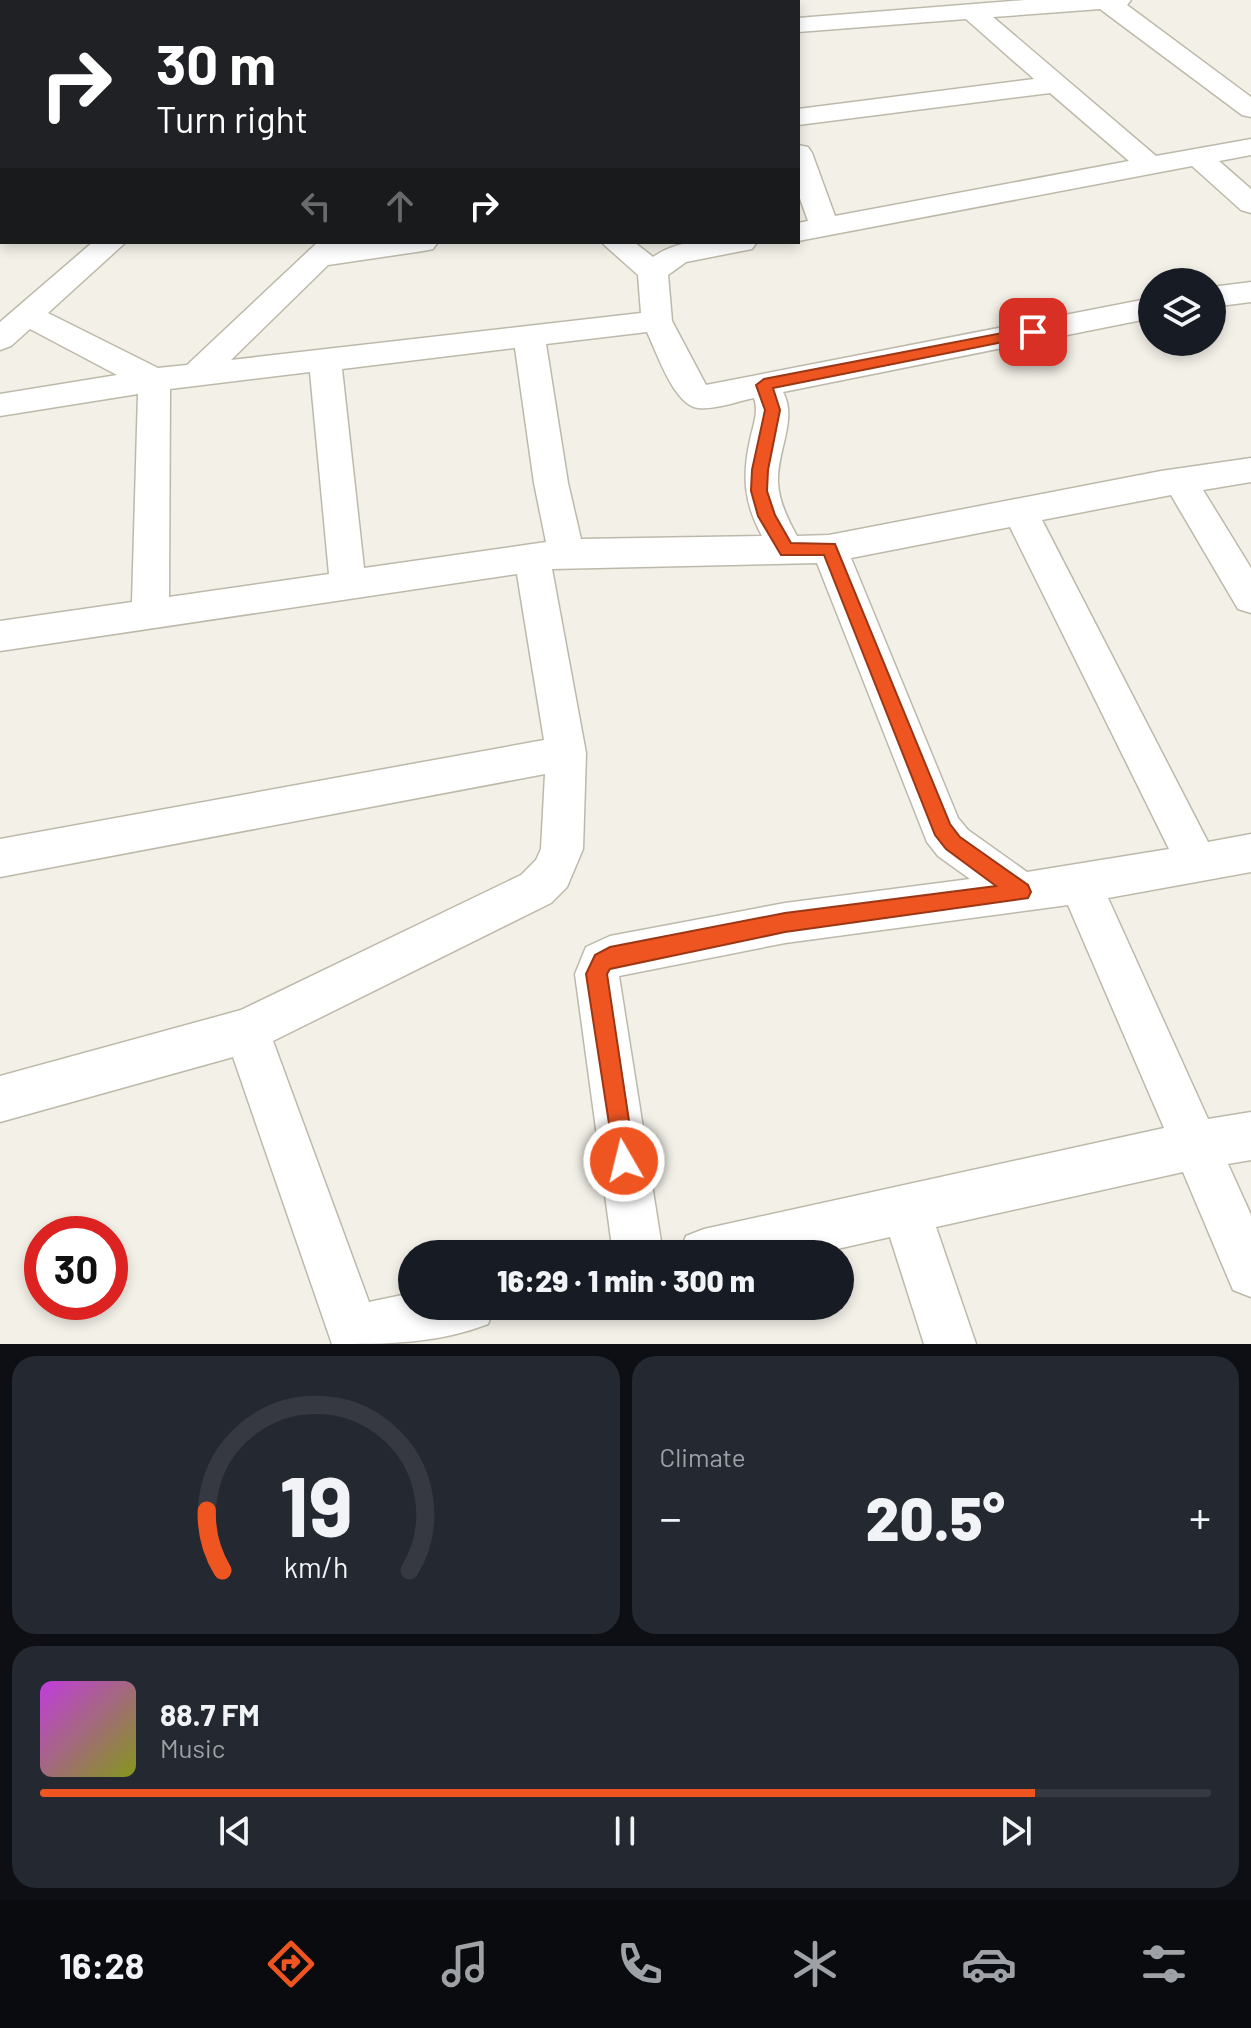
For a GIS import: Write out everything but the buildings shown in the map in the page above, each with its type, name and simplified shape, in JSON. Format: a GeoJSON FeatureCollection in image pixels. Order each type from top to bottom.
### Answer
{"type":"FeatureCollection","features":[{"type":"Feature","properties":{"kind":"street"},"geometry":{"type":"LineString","coordinates":[[800,25],[1119,0]]}},
{"type":"Feature","properties":{"kind":"street"},"geometry":{"type":"LineString","coordinates":[[1105,1],[1251,109]]}},
{"type":"Feature","properties":{"kind":"street"},"geometry":{"type":"LineString","coordinates":[[972,12],[1151,166]]}},
{"type":"Feature","properties":{"kind":"street"},"geometry":{"type":"LineString","coordinates":[[800,117],[1057,84]]}},
{"type":"Feature","properties":{"kind":"street"},"geometry":{"type":"LineString","coordinates":[[800,165],[811,229],[1251,147]]}},
{"type":"Feature","properties":{"kind":"street"},"geometry":{"type":"LineString","coordinates":[[1198,157],[1251,204]]}},
{"type":"Feature","properties":{"kind":"street"},"geometry":{"type":"LineString","coordinates":[[0,339],[109,244]]}},
{"type":"Feature","properties":{"kind":"street"},"geometry":{"type":"LineString","coordinates":[[194,377],[327,250],[399,244]]}},
{"type":"Feature","properties":{"kind":"street"},"geometry":{"type":"LineString","coordinates":[[623,244],[668,256],[731,244]]}},
{"type":"Feature","properties":{"kind":"street"},"geometry":{"type":"LineString","coordinates":[[668,256],[657,321],[695,395],[700,397],[1138,311]]}},
{"type":"Feature","properties":{"kind":"street"},"geometry":{"type":"LineString","coordinates":[[1226,295],[1251,292]]}},
{"type":"Feature","properties":{"kind":"street"},"geometry":{"type":"LineString","coordinates":[[27,315],[154,380]]}},
{"type":"Feature","properties":{"kind":"street"},"geometry":{"type":"LineString","coordinates":[[0,405],[154,380],[657,321]]}},
{"type":"Feature","properties":{"kind":"street"},"geometry":{"type":"LineString","coordinates":[[0,1099],[247,1031],[536,889],[552,873],[562,849],[566,753],[549,556],[551,483],[529,336]]}},
{"type":"Feature","properties":{"kind":"street"},"geometry":{"type":"LineString","coordinates":[[325,361],[348,587]]}},
{"type":"Feature","properties":{"kind":"street"},"geometry":{"type":"LineString","coordinates":[[150,615],[154,380]]}},
{"type":"Feature","properties":{"kind":"street"},"geometry":{"type":"LineString","coordinates":[[764,385],[773,410],[760,470],[759,491],[767,516],[787,550]]}},
{"type":"Feature","properties":{"kind":"street"},"geometry":{"type":"LineString","coordinates":[[0,636],[549,556],[829,549],[1251,470]]}},
{"type":"Feature","properties":{"kind":"street"},"geometry":{"type":"LineString","coordinates":[[1180,481],[1251,599]]}},
{"type":"Feature","properties":{"kind":"street"},"geometry":{"type":"LineString","coordinates":[[1020,511],[1196,861]]}},
{"type":"Feature","properties":{"kind":"street"},"geometry":{"type":"LineString","coordinates":[[829,549],[942,829],[953,843],[1021,892]]}},
{"type":"Feature","properties":{"kind":"street"},"geometry":{"type":"LineString","coordinates":[[0,858],[566,753]]}},
{"type":"Feature","properties":{"kind":"street"},"geometry":{"type":"LineString","coordinates":[[636,1240],[597,974],[602,962],[610,957],[785,923],[1080,884],[1251,853]]}},
{"type":"Feature","properties":{"kind":"street"},"geometry":{"type":"LineString","coordinates":[[1080,884],[1251,1272]]}},
{"type":"Feature","properties":{"kind":"street"},"geometry":{"type":"LineString","coordinates":[[247,1031],[278,1125],[357,1338],[421,1320]]}},
{"type":"Feature","properties":{"kind":"street"},"geometry":{"type":"LineString","coordinates":[[767,1240],[1196,1145],[1251,1136]]}},
{"type":"Feature","properties":{"kind":"street"},"geometry":{"type":"LineString","coordinates":[[906,1209],[950,1344]]}},
{"type":"Feature","properties":{"kind":"route"},"geometry":{"type":"LineString","coordinates":[[624,1161],[597,974],[602,962],[610,957],[785,923],[1021,892],[953,843],[942,829],[829,549],[787,550],[767,516],[759,491],[760,470],[773,410],[764,385],[1033,332]]}}]}
